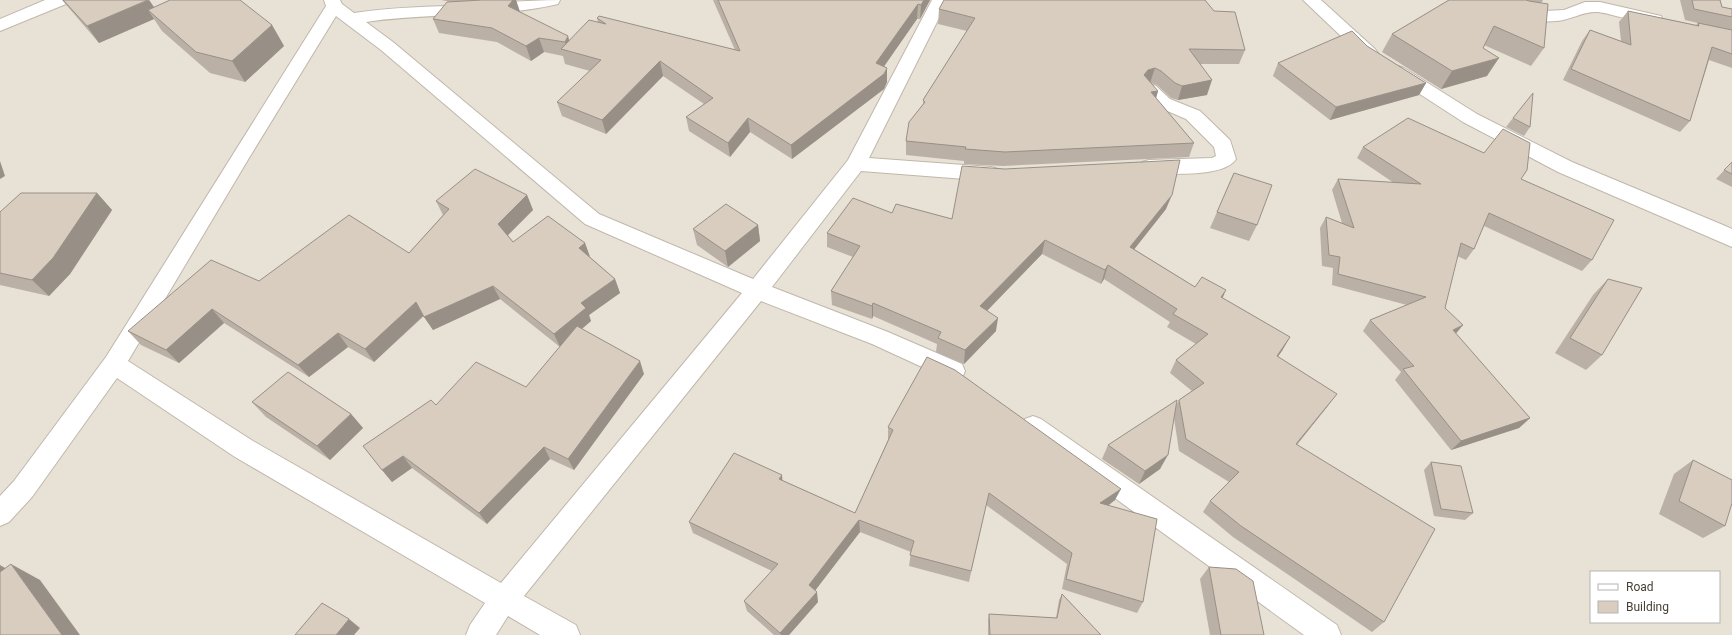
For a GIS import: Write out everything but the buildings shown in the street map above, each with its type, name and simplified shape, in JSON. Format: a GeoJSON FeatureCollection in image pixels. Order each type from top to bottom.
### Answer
{"type":"FeatureCollection","features":[{"type":"Feature","properties":{"kind":"street"},"geometry":{"type":"LineString","coordinates":[[0,26],[60,0]]}},
{"type":"Feature","properties":{"kind":"street"},"geometry":{"type":"LineString","coordinates":[[351,19],[389,13],[469,10],[516,6],[552,0]]}},
{"type":"Feature","properties":{"kind":"street"},"geometry":{"type":"LineString","coordinates":[[480,635],[504,599],[757,290],[856,164],[940,0]]}},
{"type":"Feature","properties":{"kind":"street"},"geometry":{"type":"LineString","coordinates":[[1311,0],[1368,53],[1470,118],[1565,167],[1716,230],[1732,239]]}},
{"type":"Feature","properties":{"kind":"street"},"geometry":{"type":"LineString","coordinates":[[1484,0],[1524,14],[1550,18],[1567,15],[1585,7],[1604,8],[1672,24]]}},
{"type":"Feature","properties":{"kind":"street"},"geometry":{"type":"LineString","coordinates":[[0,514],[24,489],[114,364],[333,3],[351,19],[387,46],[592,218],[757,290],[880,338],[962,375],[975,384]]}},
{"type":"Feature","properties":{"kind":"street"},"geometry":{"type":"LineString","coordinates":[[1134,167],[1215,165],[1226,159],[1223,145],[1193,114],[1164,103],[1150,90]]}},
{"type":"Feature","properties":{"kind":"street"},"geometry":{"type":"LineString","coordinates":[[856,164],[1011,174]]}},
{"type":"Feature","properties":{"kind":"street"},"geometry":{"type":"LineString","coordinates":[[114,364],[244,449],[566,635]]}},
{"type":"Feature","properties":{"kind":"street"},"geometry":{"type":"LineString","coordinates":[[1014,412],[1327,635]]}},
{"type":"Feature","properties":{"kind":"shaded area"},"geometry":{"type":"Polygon","coordinates":[[[0,0],[1732,0],[1732,635],[0,635],[0,0]]]}}]}
